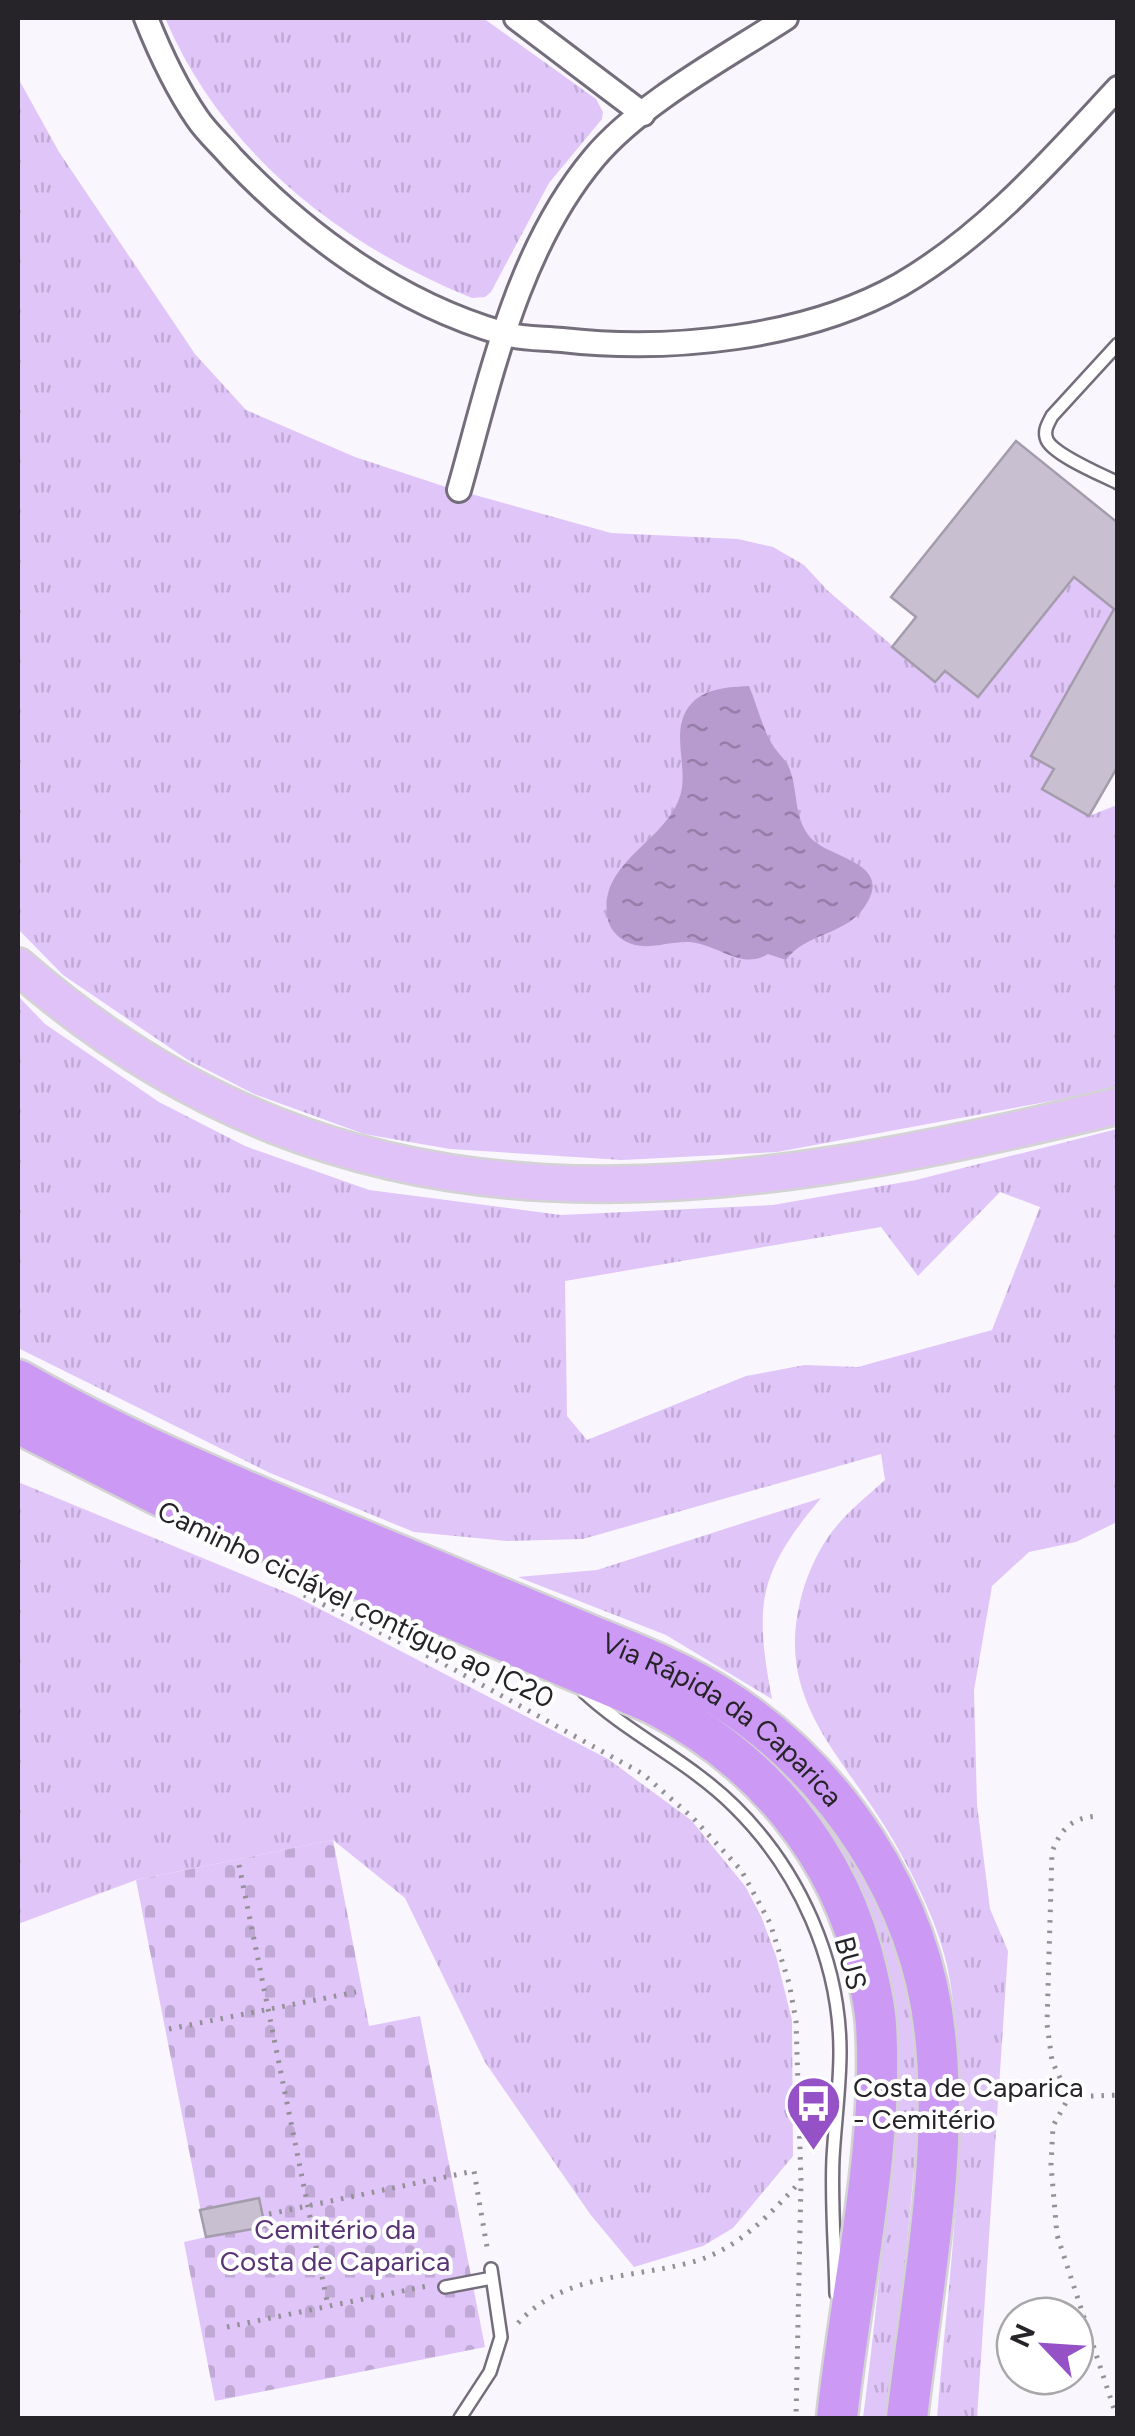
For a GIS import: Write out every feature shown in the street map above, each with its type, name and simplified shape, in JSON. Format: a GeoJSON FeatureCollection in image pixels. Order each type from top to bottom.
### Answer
{"type":"FeatureCollection","features":[{"type":"Feature","properties":{"kind":"highway","name":"Via Rápida da Caparica"},"geometry":{"type":"LineString","coordinates":[[18,1380],[100,1425],[172,1458],[672,1670],[724,1699],[773,1736],[814,1775],[876,1858],[911,1932],[935,2032],[935,2174],[910,2418]]}},
{"type":"Feature","properties":{"kind":"highway","name":"Via Rápida da Caparica"},"geometry":{"type":"LineString","coordinates":[[18,1424],[158,1495],[674,1714],[730,1753],[794,1816],[823,1857],[846,1904],[876,2020],[878,2059],[868,2177],[838,2405]]}},
{"type":"Feature","properties":{"kind":"main road"},"geometry":{"type":"LineString","coordinates":[[18,966],[78,1018],[120,1047],[240,1113],[399,1166],[470,1176],[611,1183],[781,1174],[895,1156],[1118,1106]]}},
{"type":"Feature","properties":{"kind":"street"},"geometry":{"type":"LineString","coordinates":[[146,18],[166,69],[199,122],[307,230],[367,270],[432,306],[504,334],[600,344],[700,343],[806,324],[898,286],[972,237],[1032,181],[1118,88]]}},
{"type":"Feature","properties":{"kind":"street"},"geometry":{"type":"LineString","coordinates":[[516,18],[643,114]]}},
{"type":"Feature","properties":{"kind":"street"},"geometry":{"type":"LineString","coordinates":[[459,490],[504,334],[532,263],[565,198],[596,156],[643,114],[786,18]]}},
{"type":"Feature","properties":{"kind":"lane"},"geometry":{"type":"LineString","coordinates":[[1118,344],[1052,416],[1046,430],[1048,442],[1057,450],[1118,484]]}},
{"type":"Feature","properties":{"kind":"lane"},"geometry":{"type":"LineString","coordinates":[[446,2287],[492,2274],[501,2337],[490,2372],[460,2418]]}},
{"type":"Feature","properties":{"kind":"path","name":"Caminho ciclável contíguo ao IC20"},"geometry":{"type":"LineString","coordinates":[[291,1589],[446,1665],[643,1774],[693,1818],[741,1870],[770,1923],[796,2021],[801,2181],[796,2418]]}},
{"type":"Feature","properties":{"kind":"path"},"geometry":{"type":"LineString","coordinates":[[1069,2098],[1052,2061],[1047,2024],[1052,1852],[1062,1830],[1083,1817],[1097,1816]]}},
{"type":"Feature","properties":{"kind":"path"},"geometry":{"type":"LineString","coordinates":[[239,1865],[328,2306]]}},
{"type":"Feature","properties":{"kind":"path"},"geometry":{"type":"LineString","coordinates":[[169,2028],[356,1992]]}},
{"type":"Feature","properties":{"kind":"path"},"geometry":{"type":"LineString","coordinates":[[1069,2098],[1118,2095]]}},
{"type":"Feature","properties":{"kind":"path"},"geometry":{"type":"LineString","coordinates":[[1069,2098],[1053,2126],[1051,2165],[1057,2235],[1118,2418]]}},
{"type":"Feature","properties":{"kind":"path"},"geometry":{"type":"LineString","coordinates":[[269,2214],[474,2171],[492,2274]]}},
{"type":"Feature","properties":{"kind":"path"},"geometry":{"type":"LineString","coordinates":[[497,2355],[515,2326],[546,2298],[569,2288],[698,2260],[721,2250],[750,2232],[801,2181]]}},
{"type":"Feature","properties":{"kind":"path"},"geometry":{"type":"LineString","coordinates":[[226,2327],[427,2286]]}},
{"type":"Feature","properties":{"kind":"green space"},"geometry":{"type":"Polygon","coordinates":[[[165,18],[483,18],[596,99],[602,119],[549,183],[491,292],[472,298],[376,250],[290,188],[219,111],[189,67],[165,18]]]}},
{"type":"Feature","properties":{"kind":"green space"},"geometry":{"type":"Polygon","coordinates":[[[18,78],[59,152],[195,354],[246,410],[355,457],[611,533],[738,539],[773,547],[804,565],[828,591],[935,682],[945,671],[978,697],[1074,577],[1114,609],[1054,769],[1042,788],[1089,816],[1117,805],[1117,1086],[777,1152],[622,1160],[450,1149],[364,1134],[254,1094],[188,1060],[63,975],[18,929],[18,78]]]}},
{"type":"Feature","properties":{"kind":"green space"},"geometry":{"type":"Polygon","coordinates":[[[18,996],[45,1024],[159,1102],[245,1146],[369,1190],[561,1215],[773,1205],[916,1180],[1117,1129],[1117,1522],[1076,1542],[1029,1552],[992,1586],[974,1690],[977,1805],[990,1909],[1008,1951],[977,2418],[937,2418],[959,2148],[957,2040],[947,1967],[928,1907],[909,1869],[818,1725],[797,1669],[795,1637],[808,1575],[837,1526],[885,1480],[881,1454],[583,1539],[507,1541],[414,1532],[270,1473],[18,1348],[18,996]],[[1000,1192],[918,1276],[881,1227],[565,1281],[567,1416],[587,1440],[746,1376],[805,1365],[858,1367],[992,1330],[1040,1207],[1000,1192]]]}},
{"type":"Feature","properties":{"kind":"green space"},"geometry":{"type":"Polygon","coordinates":[[[18,1482],[295,1596],[608,1759],[691,1820],[745,1886],[761,1916],[792,2020],[793,2156],[733,2228],[703,2246],[634,2267],[590,2214],[485,2062],[405,1898],[333,1840],[136,1880],[18,1924],[18,1482]]]}},
{"type":"Feature","properties":{"kind":"green space"},"geometry":{"type":"Polygon","coordinates":[[[821,1498],[784,1548],[766,1591],[763,1638],[772,1699],[666,1635],[518,1577],[597,1570],[821,1498]]]}},
{"type":"Feature","properties":{"kind":"green space"},"geometry":{"type":"Polygon","coordinates":[[[738,1732],[757,1745],[829,1819],[877,1898],[901,1959],[916,2023],[921,2093],[891,2418],[863,2418],[899,2071],[897,2021],[889,1973],[875,1928],[833,1842],[805,1803],[738,1732]]]}},
{"type":"Feature","properties":{"kind":"green space","name":"Cemitério da Costa de Caparica"},"geometry":{"type":"Polygon","coordinates":[[[333,1840],[369,2026],[420,2016],[485,2347],[215,2401],[184,2242],[206,2237],[136,1880],[333,1840]]]}},
{"type":"Feature","properties":{"kind":"water"},"geometry":{"type":"Polygon","coordinates":[[[749,686],[768,737],[790,770],[804,829],[818,844],[866,871],[872,881],[872,893],[855,918],[803,945],[786,960],[768,954],[749,960],[689,942],[648,946],[626,942],[610,925],[607,901],[621,869],[671,815],[679,799],[683,775],[680,737],[685,713],[704,694],[749,686]]]}},
{"type":"Feature","properties":{"kind":"building"},"geometry":{"type":"Polygon","coordinates":[[[1016,441],[1118,523],[1118,766],[1089,816],[1042,789],[1054,769],[1031,756],[1114,609],[1074,577],[978,697],[945,671],[935,682],[892,647],[916,617],[891,597],[1016,441]]]}},
{"type":"Feature","properties":{"kind":"building"},"geometry":{"type":"Polygon","coordinates":[[[259,2198],[265,2227],[206,2237],[200,2210],[259,2198]]]}},
{"type":"Feature","properties":{"kind":"place","name":"Costa de Caparica - Cemitério"},"geometry":{"type":"Point","coordinates":[814,2152]}}]}
